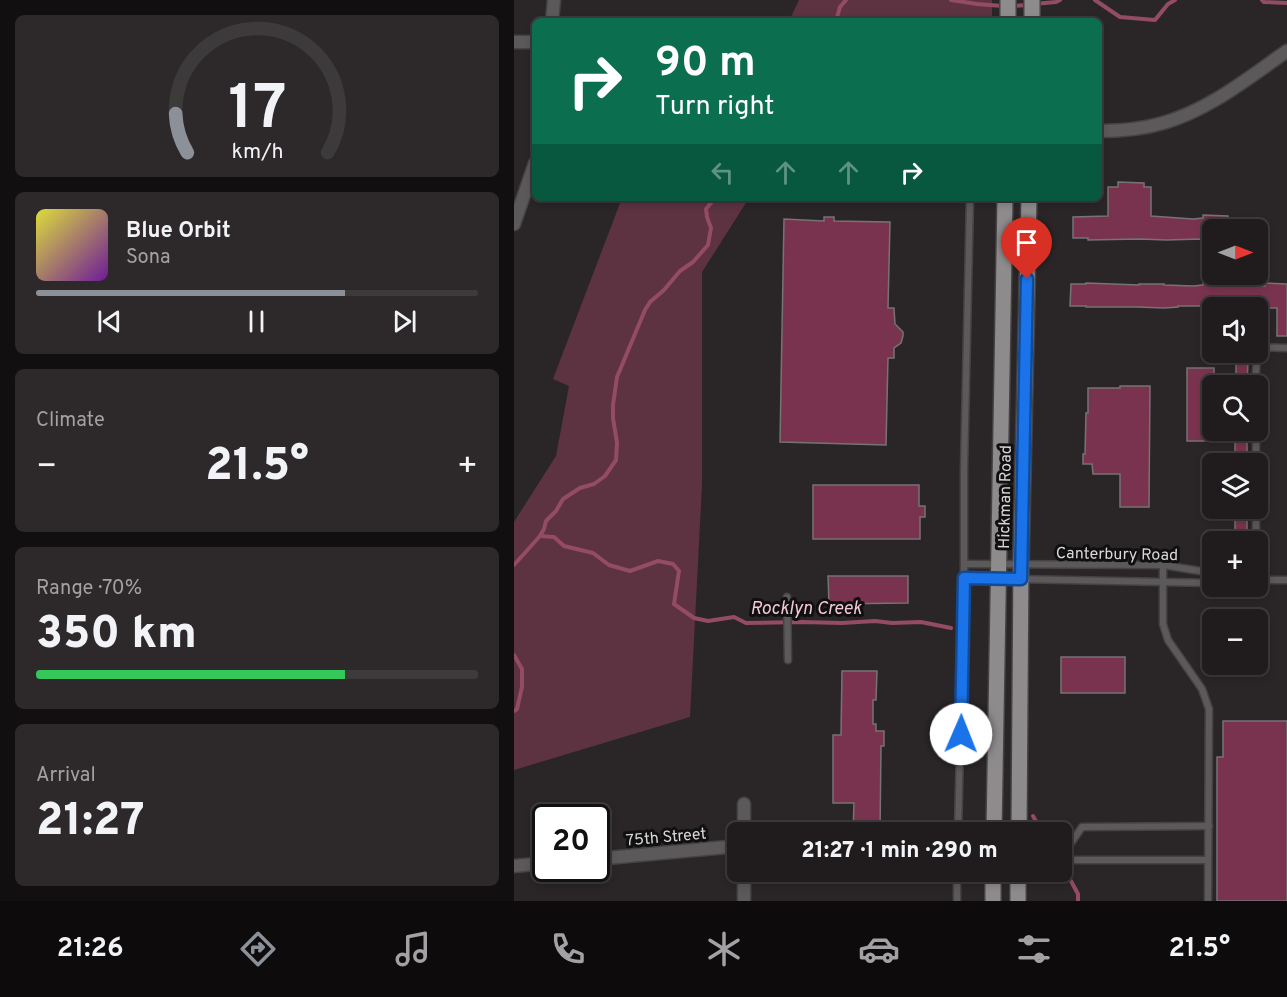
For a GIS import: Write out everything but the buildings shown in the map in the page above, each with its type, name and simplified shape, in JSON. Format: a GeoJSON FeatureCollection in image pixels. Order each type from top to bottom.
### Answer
{"type":"FeatureCollection","features":[{"type":"Feature","properties":{"kind":"main road"},"geometry":{"type":"LineString","coordinates":[[1008,0],[1008,18]]}},
{"type":"Feature","properties":{"kind":"main road"},"geometry":{"type":"LineString","coordinates":[[1032,0],[1032,18]]}},
{"type":"Feature","properties":{"kind":"main road","name":"Hickman Road"},"geometry":{"type":"LineString","coordinates":[[994,822],[1005,201]]}},
{"type":"Feature","properties":{"kind":"main road","name":"Hickman Road"},"geometry":{"type":"LineString","coordinates":[[1019,822],[1021,572],[1029,201]]}},
{"type":"Feature","properties":{"kind":"main road"},"geometry":{"type":"LineString","coordinates":[[993,882],[993,901]]}},
{"type":"Feature","properties":{"kind":"main road"},"geometry":{"type":"LineString","coordinates":[[1018,882],[1018,901]]}},
{"type":"Feature","properties":{"kind":"street"},"geometry":{"type":"LineString","coordinates":[[552,18],[554,0]]}},
{"type":"Feature","properties":{"kind":"street"},"geometry":{"type":"LineString","coordinates":[[514,42],[532,42]]}},
{"type":"Feature","properties":{"kind":"street"},"geometry":{"type":"LineString","coordinates":[[1102,131],[1134,129],[1163,123],[1201,108],[1286,51]]}},
{"type":"Feature","properties":{"kind":"street"},"geometry":{"type":"LineString","coordinates":[[514,224],[532,173]]}},
{"type":"Feature","properties":{"kind":"street"},"geometry":{"type":"LineString","coordinates":[[744,804],[744,822]]}},
{"type":"Feature","properties":{"kind":"street","name":"75th Street"},"geometry":{"type":"LineString","coordinates":[[610,857],[727,847]]}},
{"type":"Feature","properties":{"kind":"street"},"geometry":{"type":"LineString","coordinates":[[514,866],[532,864]]}},
{"type":"Feature","properties":{"kind":"street"},"geometry":{"type":"LineString","coordinates":[[744,882],[744,901]]}},
{"type":"Feature","properties":{"kind":"lane"},"geometry":{"type":"LineString","coordinates":[[958,822],[970,201]]}},
{"type":"Feature","properties":{"kind":"lane"},"geometry":{"type":"LineString","coordinates":[[1256,375],[1257,361],[1261,351],[1266,348],[1286,348]]}},
{"type":"Feature","properties":{"kind":"lane"},"geometry":{"type":"LineString","coordinates":[[964,564],[998,571],[1021,572]]}},
{"type":"Feature","properties":{"kind":"lane"},"geometry":{"type":"LineString","coordinates":[[1163,565],[1163,624],[1168,640],[1202,690],[1209,709],[1208,901]]}},
{"type":"Feature","properties":{"kind":"lane","name":"Canterbury Road"},"geometry":{"type":"LineString","coordinates":[[1021,572],[1163,565],[1202,571]]}},
{"type":"Feature","properties":{"kind":"lane"},"geometry":{"type":"LineString","coordinates":[[964,578],[998,571],[1021,572]]}},
{"type":"Feature","properties":{"kind":"lane","name":"Canterbury Road"},"geometry":{"type":"LineString","coordinates":[[1021,572],[1202,583]]}},
{"type":"Feature","properties":{"kind":"lane"},"geometry":{"type":"LineString","coordinates":[[1268,580],[1286,580]]}},
{"type":"Feature","properties":{"kind":"lane"},"geometry":{"type":"LineString","coordinates":[[787,597],[788,660]]}},
{"type":"Feature","properties":{"kind":"lane"},"geometry":{"type":"LineString","coordinates":[[1072,842],[1082,827],[1209,826]]}},
{"type":"Feature","properties":{"kind":"lane"},"geometry":{"type":"LineString","coordinates":[[1072,858],[1208,860]]}},
{"type":"Feature","properties":{"kind":"lane"},"geometry":{"type":"LineString","coordinates":[[957,882],[957,901]]}},
{"type":"Feature","properties":{"kind":"shaded area"},"geometry":{"type":"Polygon","coordinates":[[[799,0],[992,0],[992,18],[790,18],[799,0]]]}},
{"type":"Feature","properties":{"kind":"shaded area"},"geometry":{"type":"Polygon","coordinates":[[[621,201],[747,201],[702,272],[702,485],[690,717],[514,770],[514,522],[556,456],[569,386],[553,379],[621,201]]]}},
{"type":"Feature","properties":{"kind":"waterway"},"geometry":{"type":"LineString","coordinates":[[837,18],[840,7],[846,0]]}},
{"type":"Feature","properties":{"kind":"waterway"},"geometry":{"type":"LineString","coordinates":[[951,0],[1003,6]]}},
{"type":"Feature","properties":{"kind":"waterway"},"geometry":{"type":"LineString","coordinates":[[1034,4],[1060,0]]}},
{"type":"Feature","properties":{"kind":"waterway"},"geometry":{"type":"LineString","coordinates":[[1095,0],[1120,17],[1155,20],[1168,4],[1175,0]]}},
{"type":"Feature","properties":{"kind":"waterway"},"geometry":{"type":"LineString","coordinates":[[1262,0],[1287,3]]}},
{"type":"Feature","properties":{"kind":"waterway"},"geometry":{"type":"LineString","coordinates":[[1010,6],[1027,5]]}},
{"type":"Feature","properties":{"kind":"waterway"},"geometry":{"type":"LineString","coordinates":[[514,565],[540,536],[546,521],[563,499],[605,476],[616,460],[617,443],[613,405],[617,377],[650,302],[708,245],[711,228],[706,209],[713,201]]}},
{"type":"Feature","properties":{"kind":"waterway","name":"Rocklyn Creek"},"geometry":{"type":"LineString","coordinates":[[540,536],[554,537],[564,546],[593,553],[609,565],[630,571],[658,561],[673,564],[679,571],[674,604],[694,618],[708,621],[734,617],[746,623],[921,622],[951,628]]}},
{"type":"Feature","properties":{"kind":"waterway"},"geometry":{"type":"LineString","coordinates":[[514,655],[522,669],[522,687],[517,709],[514,711]]}},
{"type":"Feature","properties":{"kind":"waterway","name":"Rocklyn Creek"},"geometry":{"type":"LineString","coordinates":[[1033,816],[1036,822]]}},
{"type":"Feature","properties":{"kind":"waterway","name":"Rocklyn Creek"},"geometry":{"type":"LineString","coordinates":[[1072,882],[1078,894],[1078,901]]}},
{"type":"Feature","properties":{"kind":"route"},"geometry":{"type":"LineString","coordinates":[[961,734],[964,578],[1021,579],[1027,279]]}}]}
